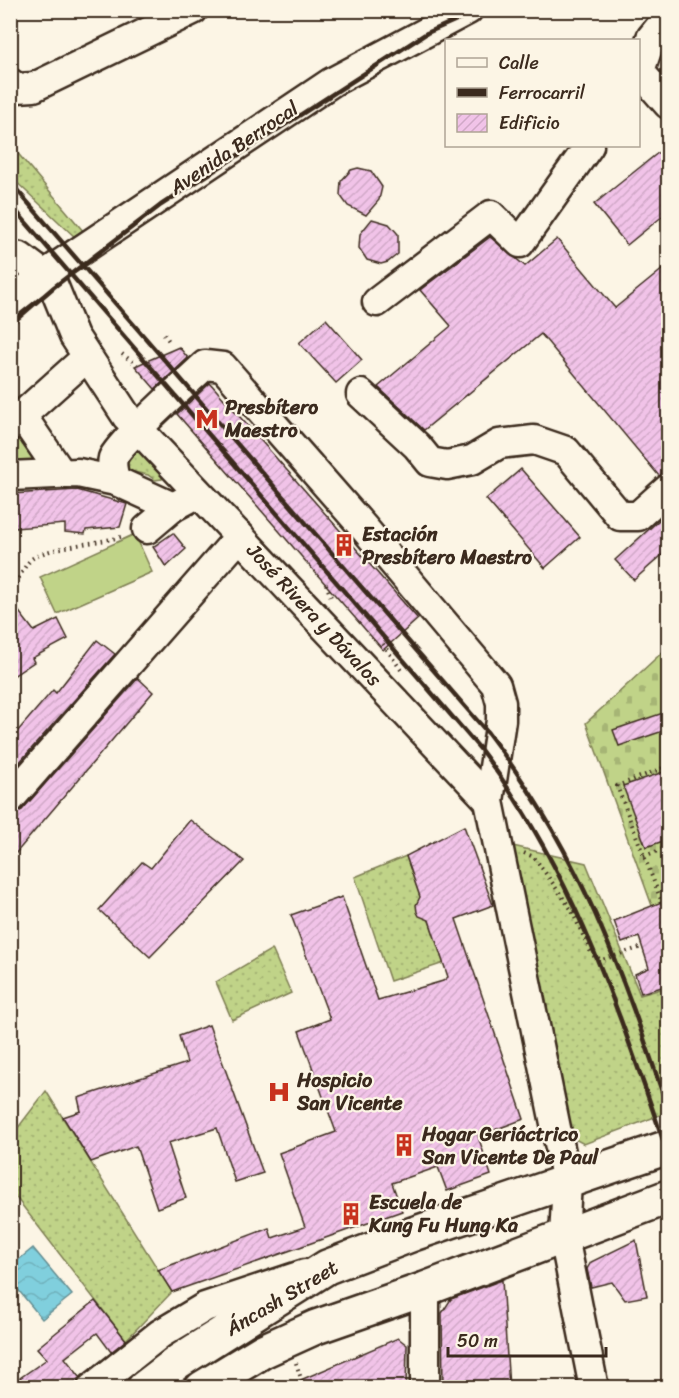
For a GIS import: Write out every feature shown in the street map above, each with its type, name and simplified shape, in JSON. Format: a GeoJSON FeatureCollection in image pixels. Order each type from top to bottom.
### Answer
{"type":"FeatureCollection","features":[{"type":"Feature","properties":{"kind":"main road","name":"Áncash Street"},"geometry":{"type":"LineString","coordinates":[[144,1388],[179,1361],[327,1267],[413,1234],[669,1147]]}},
{"type":"Feature","properties":{"kind":"main road","name":"Áncash Street"},"geometry":{"type":"LineString","coordinates":[[202,1388],[263,1351],[316,1327],[425,1289],[669,1197]]}},
{"type":"Feature","properties":{"kind":"street"},"geometry":{"type":"LineString","coordinates":[[10,83],[17,88],[34,87],[193,10]]}},
{"type":"Feature","properties":{"kind":"street","name":"Avenida Berrocal"},"geometry":{"type":"LineString","coordinates":[[10,302],[44,274],[332,82],[468,10]]}},
{"type":"Feature","properties":{"kind":"street"},"geometry":{"type":"LineString","coordinates":[[669,17],[651,38],[643,57],[640,75],[669,104]]}},
{"type":"Feature","properties":{"kind":"street"},"geometry":{"type":"LineString","coordinates":[[377,302],[491,215],[520,243],[589,147]]}},
{"type":"Feature","properties":{"kind":"street","name":"José Rivera y Dávalos"},"geometry":{"type":"LineString","coordinates":[[10,255],[20,257],[44,274],[54,287],[74,336],[127,417],[489,801]]}},
{"type":"Feature","properties":{"kind":"street"},"geometry":{"type":"LineString","coordinates":[[62,473],[16,421],[87,357]]}},
{"type":"Feature","properties":{"kind":"street"},"geometry":{"type":"LineString","coordinates":[[116,481],[112,468],[113,456],[138,429],[206,365],[223,367],[364,528],[496,685],[501,703],[501,720],[489,801],[567,1182],[564,1237],[594,1388]]}},
{"type":"Feature","properties":{"kind":"street"},"geometry":{"type":"LineString","coordinates":[[361,394],[417,446],[430,462],[447,465],[472,460],[499,444],[534,440],[566,451],[620,516],[638,516],[669,489]]}},
{"type":"Feature","properties":{"kind":"street"},"geometry":{"type":"LineString","coordinates":[[10,476],[78,473],[116,481],[173,507]]}},
{"type":"Feature","properties":{"kind":"street"},"geometry":{"type":"LineString","coordinates":[[147,529],[173,507],[201,495]]}},
{"type":"Feature","properties":{"kind":"street"},"geometry":{"type":"LineString","coordinates":[[10,800],[240,536]]}},
{"type":"Feature","properties":{"kind":"street"},"geometry":{"type":"LineString","coordinates":[[92,1388],[160,1334],[205,1306],[327,1267]]}},
{"type":"Feature","properties":{"kind":"street"},"geometry":{"type":"LineString","coordinates":[[425,1289],[425,1388]]}},
{"type":"Feature","properties":{"kind":"path"},"geometry":{"type":"LineString","coordinates":[[164,334],[169,341]]}},
{"type":"Feature","properties":{"kind":"path"},"geometry":{"type":"LineString","coordinates":[[122,354],[137,365]]}},
{"type":"Feature","properties":{"kind":"path"},"geometry":{"type":"LineString","coordinates":[[10,594],[32,559],[57,549],[99,543],[147,529]]}},
{"type":"Feature","properties":{"kind":"path"},"geometry":{"type":"LineString","coordinates":[[669,766],[617,786],[669,918]]}},
{"type":"Feature","properties":{"kind":"path"},"geometry":{"type":"LineString","coordinates":[[496,840],[534,857],[571,909],[592,955],[602,960],[642,947]]}},
{"type":"Feature","properties":{"kind":"path"},"geometry":{"type":"LineString","coordinates":[[644,856],[669,847]]}},
{"type":"Feature","properties":{"kind":"path"},"geometry":{"type":"LineString","coordinates":[[663,935],[669,933]]}},
{"type":"Feature","properties":{"kind":"green space"},"geometry":{"type":"Polygon","coordinates":[[[10,144],[84,232],[77,239],[11,177],[10,144]]]}},
{"type":"Feature","properties":{"kind":"green space"},"geometry":{"type":"Polygon","coordinates":[[[18,434],[38,462],[11,470],[10,435],[18,434]]]}},
{"type":"Feature","properties":{"kind":"green space"},"geometry":{"type":"Polygon","coordinates":[[[135,449],[140,450],[162,475],[162,479],[155,480],[148,475],[129,471],[125,465],[135,449]]]}},
{"type":"Feature","properties":{"kind":"green space"},"geometry":{"type":"Polygon","coordinates":[[[135,534],[152,572],[57,614],[40,577],[135,534]]]}},
{"type":"Feature","properties":{"kind":"green space"},"geometry":{"type":"Polygon","coordinates":[[[668,647],[668,950],[586,723],[668,647]]]}},
{"type":"Feature","properties":{"kind":"green space"},"geometry":{"type":"Polygon","coordinates":[[[513,846],[586,863],[640,995],[668,987],[668,1112],[584,1144],[569,1136],[513,846]]]}},
{"type":"Feature","properties":{"kind":"green space"},"geometry":{"type":"Polygon","coordinates":[[[406,856],[444,963],[390,981],[355,877],[406,856]]]}},
{"type":"Feature","properties":{"kind":"green space"},"geometry":{"type":"Polygon","coordinates":[[[272,949],[291,993],[232,1020],[216,982],[272,949]]]}},
{"type":"Feature","properties":{"kind":"green space"},"geometry":{"type":"Polygon","coordinates":[[[46,1091],[172,1292],[126,1340],[11,1191],[10,1138],[46,1091]]]}},
{"type":"Feature","properties":{"kind":"water"},"geometry":{"type":"Polygon","coordinates":[[[33,1248],[72,1295],[42,1319],[11,1281],[11,1266],[33,1248]]]}},
{"type":"Feature","properties":{"kind":"building"},"geometry":{"type":"Polygon","coordinates":[[[669,144],[669,211],[627,245],[594,204],[669,144]]]}},
{"type":"Feature","properties":{"kind":"building"},"geometry":{"type":"Polygon","coordinates":[[[358,168],[371,171],[382,187],[379,200],[366,215],[348,206],[340,195],[341,181],[351,170],[358,168]]]}},
{"type":"Feature","properties":{"kind":"building"},"geometry":{"type":"Polygon","coordinates":[[[372,219],[389,224],[398,234],[398,254],[388,262],[381,264],[367,260],[359,248],[360,234],[372,219]]]}},
{"type":"Feature","properties":{"kind":"building"},"geometry":{"type":"Polygon","coordinates":[[[490,237],[525,266],[557,239],[615,308],[669,264],[669,473],[659,476],[541,334],[424,430],[378,387],[451,326],[420,290],[490,237]]]}},
{"type":"Feature","properties":{"kind":"building"},"geometry":{"type":"Polygon","coordinates":[[[326,319],[362,360],[336,383],[299,343],[326,319]]]}},
{"type":"Feature","properties":{"kind":"building"},"geometry":{"type":"Polygon","coordinates":[[[179,347],[188,358],[155,389],[135,366],[179,347]]]}},
{"type":"Feature","properties":{"kind":"building"},"geometry":{"type":"Polygon","coordinates":[[[210,383],[418,619],[383,650],[177,414],[210,383]]]}},
{"type":"Feature","properties":{"kind":"building"},"geometry":{"type":"Polygon","coordinates":[[[521,469],[580,537],[545,568],[486,499],[521,469]]]}},
{"type":"Feature","properties":{"kind":"building"},"geometry":{"type":"Polygon","coordinates":[[[77,490],[127,504],[120,527],[86,530],[85,534],[65,532],[65,524],[15,528],[11,494],[77,490]]]}},
{"type":"Feature","properties":{"kind":"building"},"geometry":{"type":"Polygon","coordinates":[[[669,511],[669,549],[634,580],[615,560],[669,511]]]}},
{"type":"Feature","properties":{"kind":"building"},"geometry":{"type":"Polygon","coordinates":[[[173,533],[186,549],[166,567],[153,547],[173,533]]]}},
{"type":"Feature","properties":{"kind":"building"},"geometry":{"type":"Polygon","coordinates":[[[10,600],[34,631],[58,619],[68,639],[32,658],[34,662],[10,678],[10,600]]]}},
{"type":"Feature","properties":{"kind":"building"},"geometry":{"type":"Polygon","coordinates":[[[97,640],[115,654],[10,773],[10,740],[53,690],[56,693],[97,640]]]}},
{"type":"Feature","properties":{"kind":"building"},"geometry":{"type":"Polygon","coordinates":[[[138,678],[153,692],[10,860],[10,815],[22,810],[138,678]]]}},
{"type":"Feature","properties":{"kind":"building"},"geometry":{"type":"Polygon","coordinates":[[[669,711],[669,729],[619,746],[613,730],[669,711]]]}},
{"type":"Feature","properties":{"kind":"building"},"geometry":{"type":"Polygon","coordinates":[[[669,770],[669,839],[646,847],[623,786],[669,770]]]}},
{"type":"Feature","properties":{"kind":"building"},"geometry":{"type":"Polygon","coordinates":[[[190,820],[244,861],[150,957],[99,910],[142,862],[151,868],[190,820]]]}},
{"type":"Feature","properties":{"kind":"building"},"geometry":{"type":"Polygon","coordinates":[[[464,826],[493,905],[456,919],[524,1119],[478,1136],[491,1175],[447,1191],[438,1167],[392,1183],[402,1211],[172,1292],[158,1270],[269,1228],[272,1238],[305,1227],[279,1153],[336,1132],[299,1031],[330,1019],[291,915],[342,897],[378,1000],[443,981],[448,977],[429,920],[419,916],[417,912],[416,905],[420,897],[406,856],[464,826]]]}},
{"type":"Feature","properties":{"kind":"building"},"geometry":{"type":"Polygon","coordinates":[[[669,899],[669,985],[641,993],[635,974],[649,968],[639,937],[622,943],[614,921],[669,899]]]}},
{"type":"Feature","properties":{"kind":"building"},"geometry":{"type":"Polygon","coordinates":[[[209,1025],[263,1173],[235,1182],[217,1128],[168,1143],[186,1198],[157,1208],[136,1146],[91,1162],[63,1117],[81,1111],[78,1098],[187,1063],[179,1036],[209,1025]]]}},
{"type":"Feature","properties":{"kind":"building"},"geometry":{"type":"Polygon","coordinates":[[[636,1240],[647,1296],[625,1300],[612,1282],[591,1287],[587,1269],[591,1262],[636,1240]]]}},
{"type":"Feature","properties":{"kind":"building"},"geometry":{"type":"Polygon","coordinates":[[[502,1280],[509,1388],[443,1388],[442,1313],[451,1299],[502,1280]]]}},
{"type":"Feature","properties":{"kind":"building"},"geometry":{"type":"Polygon","coordinates":[[[95,1301],[126,1340],[111,1352],[97,1333],[65,1358],[80,1377],[69,1388],[10,1388],[10,1385],[47,1359],[37,1348],[95,1301]]]}},
{"type":"Feature","properties":{"kind":"building"},"geometry":{"type":"Polygon","coordinates":[[[398,1338],[407,1345],[406,1388],[282,1388],[398,1338]]]}},
{"type":"Feature","properties":{"kind":"railway"},"geometry":{"type":"LineString","coordinates":[[10,325],[54,287],[161,205],[427,33],[479,10]]}},
{"type":"Feature","properties":{"kind":"railway"},"geometry":{"type":"LineString","coordinates":[[10,182],[488,733],[520,778],[549,823],[595,913],[633,1007],[668,1109]]}},
{"type":"Feature","properties":{"kind":"railway"},"geometry":{"type":"LineString","coordinates":[[10,204],[481,750],[543,846],[591,944],[631,1047],[668,1154]]}},
{"type":"Feature","properties":{"kind":"place","name":"Presbítero Maestro"},"geometry":{"type":"Point","coordinates":[207,419]}},
{"type":"Feature","properties":{"kind":"place","name":"Estación Presbítero Maestro"},"geometry":{"type":"Point","coordinates":[344,545]}},
{"type":"Feature","properties":{"kind":"place","name":"Hospicio San Vicente"},"geometry":{"type":"Point","coordinates":[279,1092]}},
{"type":"Feature","properties":{"kind":"place","name":"Hogar Geriáctrico San Vicente De Paul"},"geometry":{"type":"Point","coordinates":[404,1145]}},
{"type":"Feature","properties":{"kind":"place","name":"Escuela de Kung Fu Hung Ka"},"geometry":{"type":"Point","coordinates":[351,1214]}}]}
